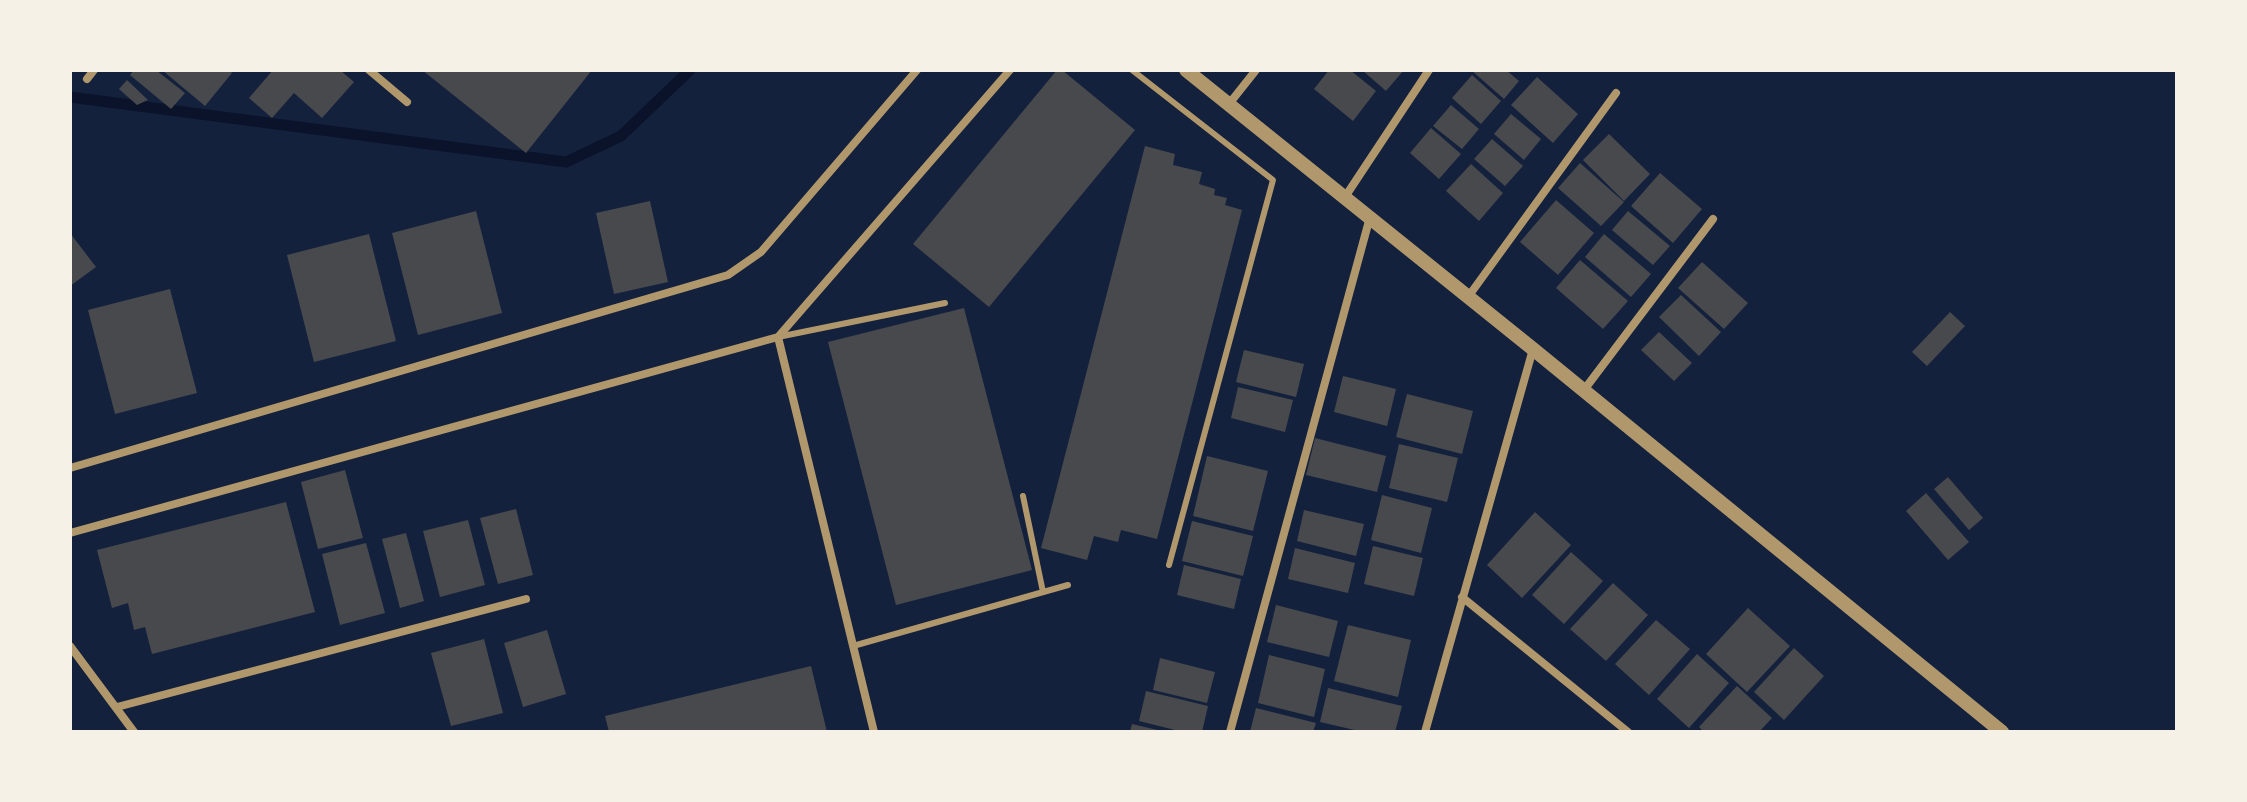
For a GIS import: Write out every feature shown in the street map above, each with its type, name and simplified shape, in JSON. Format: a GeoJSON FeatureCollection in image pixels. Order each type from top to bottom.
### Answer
{"type":"FeatureCollection","features":[{"type":"Feature","properties":{"kind":"street"},"geometry":{"type":"LineString","coordinates":[[87,79],[94,70]]}},
{"type":"Feature","properties":{"kind":"street"},"geometry":{"type":"LineString","coordinates":[[369,70],[407,102]]}},
{"type":"Feature","properties":{"kind":"street"},"geometry":{"type":"LineString","coordinates":[[70,468],[728,275],[761,252],[917,70]]}},
{"type":"Feature","properties":{"kind":"street"},"geometry":{"type":"LineString","coordinates":[[70,533],[778,337],[1010,70]]}},
{"type":"Feature","properties":{"kind":"street"},"geometry":{"type":"LineString","coordinates":[[1186,70],[2002,732]]}},
{"type":"Feature","properties":{"kind":"street"},"geometry":{"type":"LineString","coordinates":[[1229,104],[1256,70]]}},
{"type":"Feature","properties":{"kind":"street"},"geometry":{"type":"LineString","coordinates":[[1345,197],[1429,70]]}},
{"type":"Feature","properties":{"kind":"street"},"geometry":{"type":"LineString","coordinates":[[1468,297],[1616,93]]}},
{"type":"Feature","properties":{"kind":"street"},"geometry":{"type":"LineString","coordinates":[[1230,732],[1370,217]]}},
{"type":"Feature","properties":{"kind":"street"},"geometry":{"type":"LineString","coordinates":[[1584,390],[1713,219]]}},
{"type":"Feature","properties":{"kind":"street"},"geometry":{"type":"LineString","coordinates":[[778,337],[874,732]]}},
{"type":"Feature","properties":{"kind":"street"},"geometry":{"type":"LineString","coordinates":[[1425,732],[1533,349]]}},
{"type":"Feature","properties":{"kind":"street"},"geometry":{"type":"LineString","coordinates":[[1462,597],[1628,732]]}},
{"type":"Feature","properties":{"kind":"street"},"geometry":{"type":"LineString","coordinates":[[117,707],[526,599]]}},
{"type":"Feature","properties":{"kind":"street"},"geometry":{"type":"LineString","coordinates":[[70,646],[134,732]]}},
{"type":"Feature","properties":{"kind":"lane"},"geometry":{"type":"LineString","coordinates":[[1132,70],[1273,180],[1169,565]]}},
{"type":"Feature","properties":{"kind":"lane"},"geometry":{"type":"LineString","coordinates":[[778,337],[945,303]]}},
{"type":"Feature","properties":{"kind":"lane"},"geometry":{"type":"LineString","coordinates":[[1023,496],[1043,592]]}},
{"type":"Feature","properties":{"kind":"lane"},"geometry":{"type":"LineString","coordinates":[[853,646],[1068,585]]}},
{"type":"Feature","properties":{"kind":"building"},"geometry":{"type":"Polygon","coordinates":[[[134,70],[156,70],[185,93],[171,109],[130,75],[134,70]]]}},
{"type":"Feature","properties":{"kind":"building"},"geometry":{"type":"Polygon","coordinates":[[[162,70],[228,70],[232,73],[205,106],[162,70]]]}},
{"type":"Feature","properties":{"kind":"building"},"geometry":{"type":"Polygon","coordinates":[[[273,70],[340,70],[354,82],[322,118],[294,93],[272,118],[249,98],[273,70]]]}},
{"type":"Feature","properties":{"kind":"building"},"geometry":{"type":"Polygon","coordinates":[[[422,70],[592,70],[526,153],[422,70]]]}},
{"type":"Feature","properties":{"kind":"building"},"geometry":{"type":"Polygon","coordinates":[[[1057,70],[1062,70],[1135,130],[989,307],[913,244],[1057,70]]]}},
{"type":"Feature","properties":{"kind":"building"},"geometry":{"type":"Polygon","coordinates":[[[1329,70],[1350,70],[1376,91],[1353,121],[1314,89],[1329,70]]]}},
{"type":"Feature","properties":{"kind":"building"},"geometry":{"type":"Polygon","coordinates":[[[1362,70],[1404,70],[1386,91],[1362,70]]]}},
{"type":"Feature","properties":{"kind":"building"},"geometry":{"type":"Polygon","coordinates":[[[1471,70],[1506,70],[1519,81],[1504,99],[1471,70]]]}},
{"type":"Feature","properties":{"kind":"building"},"geometry":{"type":"Polygon","coordinates":[[[1472,75],[1501,101],[1481,124],[1452,98],[1472,75]]]}},
{"type":"Feature","properties":{"kind":"building"},"geometry":{"type":"Polygon","coordinates":[[[1537,77],[1578,114],[1553,143],[1511,105],[1537,77]]]}},
{"type":"Feature","properties":{"kind":"building"},"geometry":{"type":"Polygon","coordinates":[[[127,80],[148,100],[137,105],[119,89],[127,80]]]}},
{"type":"Feature","properties":{"kind":"building"},"geometry":{"type":"Polygon","coordinates":[[[1451,105],[1479,129],[1462,149],[1433,126],[1451,105]]]}},
{"type":"Feature","properties":{"kind":"building"},"geometry":{"type":"Polygon","coordinates":[[[1511,114],[1541,139],[1524,160],[1494,134],[1511,114]]]}},
{"type":"Feature","properties":{"kind":"building"},"geometry":{"type":"Polygon","coordinates":[[[1431,128],[1461,154],[1439,179],[1410,153],[1431,128]]]}},
{"type":"Feature","properties":{"kind":"building"},"geometry":{"type":"Polygon","coordinates":[[[1609,134],[1650,174],[1624,201],[1583,160],[1609,134]]]}},
{"type":"Feature","properties":{"kind":"building"},"geometry":{"type":"Polygon","coordinates":[[[1492,139],[1523,166],[1505,186],[1474,159],[1492,139]]]}},
{"type":"Feature","properties":{"kind":"building"},"geometry":{"type":"Polygon","coordinates":[[[1145,146],[1175,154],[1173,165],[1202,172],[1199,184],[1215,189],[1214,195],[1227,198],[1225,205],[1242,210],[1157,539],[1121,530],[1118,542],[1094,536],[1087,560],[1041,548],[1145,146]]]}},
{"type":"Feature","properties":{"kind":"building"},"geometry":{"type":"Polygon","coordinates":[[[1580,163],[1624,202],[1601,226],[1558,188],[1580,163]]]}},
{"type":"Feature","properties":{"kind":"building"},"geometry":{"type":"Polygon","coordinates":[[[1471,164],[1503,193],[1479,221],[1446,191],[1471,164]]]}},
{"type":"Feature","properties":{"kind":"building"},"geometry":{"type":"Polygon","coordinates":[[[1660,173],[1702,209],[1673,243],[1631,206],[1660,173]]]}},
{"type":"Feature","properties":{"kind":"building"},"geometry":{"type":"Polygon","coordinates":[[[1556,200],[1594,233],[1558,275],[1520,242],[1556,200]]]}},
{"type":"Feature","properties":{"kind":"building"},"geometry":{"type":"Polygon","coordinates":[[[650,201],[668,282],[614,294],[596,213],[650,201]]]}},
{"type":"Feature","properties":{"kind":"building"},"geometry":{"type":"Polygon","coordinates":[[[476,211],[502,313],[418,335],[392,233],[476,211]]]}},
{"type":"Feature","properties":{"kind":"building"},"geometry":{"type":"Polygon","coordinates":[[[1628,211],[1670,246],[1653,265],[1612,230],[1628,211]]]}},
{"type":"Feature","properties":{"kind":"building"},"geometry":{"type":"Polygon","coordinates":[[[70,233],[96,267],[70,286],[70,233]]]}},
{"type":"Feature","properties":{"kind":"building"},"geometry":{"type":"Polygon","coordinates":[[[369,234],[396,341],[314,362],[287,255],[369,234]]]}},
{"type":"Feature","properties":{"kind":"building"},"geometry":{"type":"Polygon","coordinates":[[[1604,234],[1651,274],[1631,297],[1585,257],[1604,234]]]}},
{"type":"Feature","properties":{"kind":"building"},"geometry":{"type":"Polygon","coordinates":[[[1580,260],[1628,301],[1603,329],[1556,288],[1580,260]]]}},
{"type":"Feature","properties":{"kind":"building"},"geometry":{"type":"Polygon","coordinates":[[[1702,262],[1748,303],[1724,329],[1678,288],[1702,262]]]}},
{"type":"Feature","properties":{"kind":"building"},"geometry":{"type":"Polygon","coordinates":[[[170,289],[197,393],[115,414],[88,310],[170,289]]]}},
{"type":"Feature","properties":{"kind":"building"},"geometry":{"type":"Polygon","coordinates":[[[1681,295],[1721,332],[1699,356],[1659,317],[1681,295]]]}},
{"type":"Feature","properties":{"kind":"building"},"geometry":{"type":"Polygon","coordinates":[[[964,308],[1032,570],[896,605],[828,342],[964,308]]]}},
{"type":"Feature","properties":{"kind":"building"},"geometry":{"type":"Polygon","coordinates":[[[1950,312],[1965,326],[1927,366],[1912,352],[1950,312]]]}},
{"type":"Feature","properties":{"kind":"building"},"geometry":{"type":"Polygon","coordinates":[[[1659,332],[1692,363],[1674,381],[1641,350],[1659,332]]]}},
{"type":"Feature","properties":{"kind":"building"},"geometry":{"type":"Polygon","coordinates":[[[1244,350],[1304,364],[1296,397],[1236,382],[1244,350]]]}},
{"type":"Feature","properties":{"kind":"building"},"geometry":{"type":"Polygon","coordinates":[[[1343,376],[1396,389],[1387,426],[1334,412],[1343,376]]]}},
{"type":"Feature","properties":{"kind":"building"},"geometry":{"type":"Polygon","coordinates":[[[1238,387],[1293,400],[1285,432],[1231,418],[1238,387]]]}},
{"type":"Feature","properties":{"kind":"building"},"geometry":{"type":"Polygon","coordinates":[[[1407,394],[1473,411],[1462,454],[1396,437],[1407,394]]]}},
{"type":"Feature","properties":{"kind":"building"},"geometry":{"type":"Polygon","coordinates":[[[1315,438],[1386,456],[1377,492],[1306,475],[1315,438]]]}},
{"type":"Feature","properties":{"kind":"building"},"geometry":{"type":"Polygon","coordinates":[[[1399,444],[1458,458],[1447,502],[1389,488],[1399,444]]]}},
{"type":"Feature","properties":{"kind":"building"},"geometry":{"type":"Polygon","coordinates":[[[1207,456],[1268,471],[1253,531],[1193,516],[1207,456]]]}},
{"type":"Feature","properties":{"kind":"building"},"geometry":{"type":"Polygon","coordinates":[[[345,470],[363,538],[318,549],[301,482],[345,470]]]}},
{"type":"Feature","properties":{"kind":"building"},"geometry":{"type":"Polygon","coordinates":[[[1948,477],[1983,518],[1969,530],[1934,489],[1948,477]]]}},
{"type":"Feature","properties":{"kind":"building"},"geometry":{"type":"Polygon","coordinates":[[[1926,493],[1969,542],[1948,560],[1906,511],[1926,493]]]}},
{"type":"Feature","properties":{"kind":"building"},"geometry":{"type":"Polygon","coordinates":[[[1382,495],[1432,508],[1421,553],[1371,540],[1382,495]]]}},
{"type":"Feature","properties":{"kind":"building"},"geometry":{"type":"Polygon","coordinates":[[[286,502],[315,612],[152,654],[145,627],[134,630],[128,603],[112,608],[97,550],[286,502]]]}},
{"type":"Feature","properties":{"kind":"building"},"geometry":{"type":"Polygon","coordinates":[[[516,509],[533,575],[498,584],[480,518],[516,509]]]}},
{"type":"Feature","properties":{"kind":"building"},"geometry":{"type":"Polygon","coordinates":[[[1304,510],[1364,524],[1356,556],[1297,541],[1304,510]]]}},
{"type":"Feature","properties":{"kind":"building"},"geometry":{"type":"Polygon","coordinates":[[[1535,512],[1571,545],[1522,598],[1487,565],[1535,512]]]}},
{"type":"Feature","properties":{"kind":"building"},"geometry":{"type":"Polygon","coordinates":[[[468,520],[485,585],[440,597],[423,531],[468,520]]]}},
{"type":"Feature","properties":{"kind":"building"},"geometry":{"type":"Polygon","coordinates":[[[1192,521],[1253,536],[1243,576],[1182,561],[1192,521]]]}},
{"type":"Feature","properties":{"kind":"building"},"geometry":{"type":"Polygon","coordinates":[[[406,533],[424,601],[400,608],[382,539],[406,533]]]}},
{"type":"Feature","properties":{"kind":"building"},"geometry":{"type":"Polygon","coordinates":[[[366,543],[385,613],[340,625],[322,554],[366,543]]]}},
{"type":"Feature","properties":{"kind":"building"},"geometry":{"type":"Polygon","coordinates":[[[1373,546],[1423,558],[1414,596],[1364,584],[1373,546]]]}},
{"type":"Feature","properties":{"kind":"building"},"geometry":{"type":"Polygon","coordinates":[[[1295,548],[1355,563],[1348,593],[1288,579],[1295,548]]]}},
{"type":"Feature","properties":{"kind":"building"},"geometry":{"type":"Polygon","coordinates":[[[1571,552],[1603,581],[1564,624],[1532,595],[1571,552]]]}},
{"type":"Feature","properties":{"kind":"building"},"geometry":{"type":"Polygon","coordinates":[[[1184,565],[1241,579],[1234,609],[1177,595],[1184,565]]]}},
{"type":"Feature","properties":{"kind":"building"},"geometry":{"type":"Polygon","coordinates":[[[1613,583],[1648,615],[1606,661],[1570,629],[1613,583]]]}},
{"type":"Feature","properties":{"kind":"building"},"geometry":{"type":"Polygon","coordinates":[[[1276,605],[1338,621],[1329,657],[1267,642],[1276,605]]]}},
{"type":"Feature","properties":{"kind":"building"},"geometry":{"type":"Polygon","coordinates":[[[1748,608],[1790,646],[1747,692],[1706,654],[1748,608]]]}},
{"type":"Feature","properties":{"kind":"building"},"geometry":{"type":"Polygon","coordinates":[[[1656,620],[1690,649],[1649,695],[1615,664],[1656,620]]]}},
{"type":"Feature","properties":{"kind":"building"},"geometry":{"type":"Polygon","coordinates":[[[1348,625],[1411,640],[1398,697],[1334,681],[1348,625]]]}},
{"type":"Feature","properties":{"kind":"building"},"geometry":{"type":"Polygon","coordinates":[[[547,630],[566,694],[523,707],[504,643],[547,630]]]}},
{"type":"Feature","properties":{"kind":"building"},"geometry":{"type":"Polygon","coordinates":[[[484,639],[503,713],[451,726],[431,653],[484,639]]]}},
{"type":"Feature","properties":{"kind":"building"},"geometry":{"type":"Polygon","coordinates":[[[1794,648],[1824,676],[1784,720],[1754,692],[1794,648]]]}},
{"type":"Feature","properties":{"kind":"building"},"geometry":{"type":"Polygon","coordinates":[[[1697,654],[1729,683],[1689,728],[1657,699],[1697,654]]]}},
{"type":"Feature","properties":{"kind":"building"},"geometry":{"type":"Polygon","coordinates":[[[1269,655],[1325,669],[1314,717],[1258,703],[1269,655]]]}},
{"type":"Feature","properties":{"kind":"building"},"geometry":{"type":"Polygon","coordinates":[[[1160,658],[1215,672],[1207,703],[1153,690],[1160,658]]]}},
{"type":"Feature","properties":{"kind":"building"},"geometry":{"type":"Polygon","coordinates":[[[811,666],[827,732],[609,732],[605,716],[811,666]]]}},
{"type":"Feature","properties":{"kind":"building"},"geometry":{"type":"Polygon","coordinates":[[[1737,686],[1772,718],[1759,732],[1704,732],[1699,727],[1737,686]]]}},
{"type":"Feature","properties":{"kind":"building"},"geometry":{"type":"Polygon","coordinates":[[[1328,688],[1402,706],[1395,732],[1363,732],[1320,722],[1328,688]]]}},
{"type":"Feature","properties":{"kind":"building"},"geometry":{"type":"Polygon","coordinates":[[[1146,691],[1208,706],[1202,732],[1183,732],[1139,721],[1146,691]]]}},
{"type":"Feature","properties":{"kind":"building"},"geometry":{"type":"Polygon","coordinates":[[[1256,708],[1316,723],[1313,732],[1250,732],[1256,708]]]}},
{"type":"Feature","properties":{"kind":"building"},"geometry":{"type":"Polygon","coordinates":[[[1132,724],[1162,731],[1130,732],[1132,724]]]}},
{"type":"Feature","properties":{"kind":"waterway"},"geometry":{"type":"LineString","coordinates":[[70,97],[566,162],[621,136],[690,70]]}}]}
